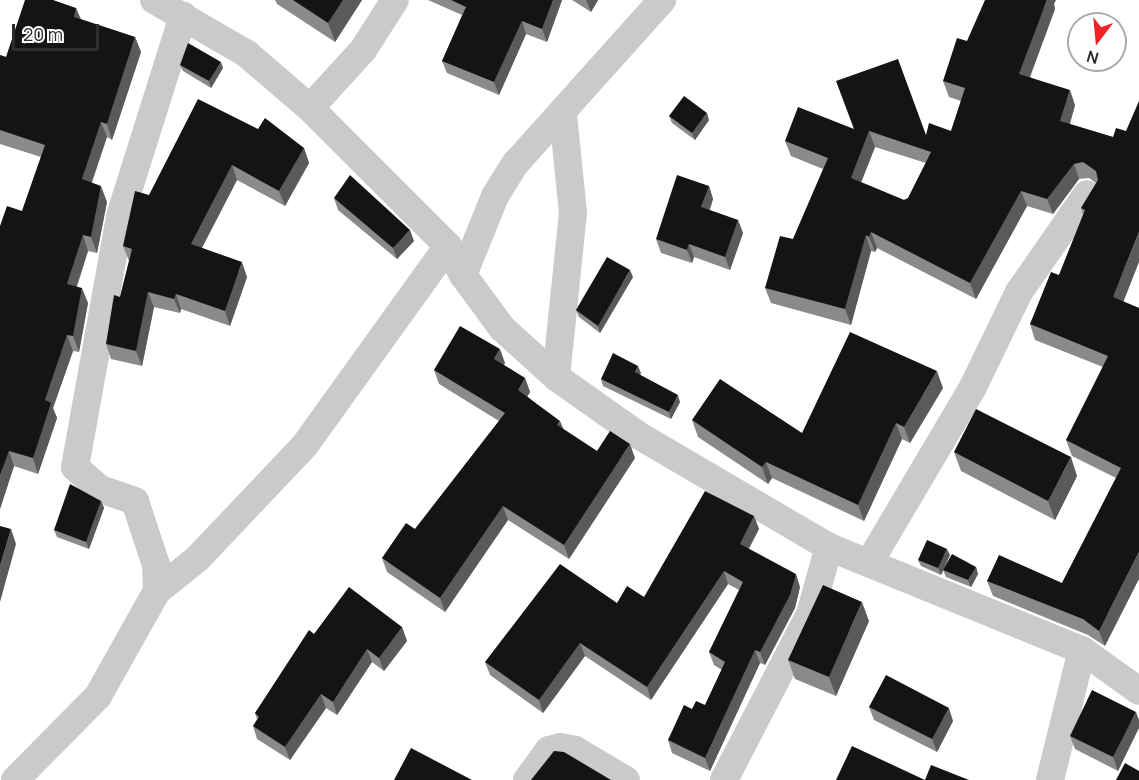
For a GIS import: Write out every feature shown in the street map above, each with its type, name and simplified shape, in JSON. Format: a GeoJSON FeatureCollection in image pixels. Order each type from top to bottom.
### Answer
{"type":"FeatureCollection","features":[{"type":"Feature","properties":{"kind":"street"},"geometry":{"type":"LineString","coordinates":[[154,0],[247,54],[310,108],[448,246],[463,275],[502,328],[556,377],[638,435],[829,547],[1082,651],[1135,681]]}},
{"type":"Feature","properties":{"kind":"street"},"geometry":{"type":"LineString","coordinates":[[310,108],[363,50],[395,0]]}},
{"type":"Feature","properties":{"kind":"street"},"geometry":{"type":"LineString","coordinates":[[463,275],[495,196],[516,163],[563,114],[662,0]]}},
{"type":"Feature","properties":{"kind":"street"},"geometry":{"type":"LineString","coordinates":[[157,591],[156,565],[135,501],[100,489],[75,467],[120,216],[183,16]]}},
{"type":"Feature","properties":{"kind":"street"},"geometry":{"type":"LineString","coordinates":[[556,377],[573,213],[563,114]]}},
{"type":"Feature","properties":{"kind":"street"},"geometry":{"type":"LineString","coordinates":[[869,563],[973,387],[1019,292],[1087,194]]}},
{"type":"Feature","properties":{"kind":"street"},"geometry":{"type":"LineString","coordinates":[[15,780],[98,696],[157,591],[197,559],[305,445],[448,246]]}},
{"type":"Feature","properties":{"kind":"street"},"geometry":{"type":"LineString","coordinates":[[724,780],[810,614],[829,547]]}},
{"type":"Feature","properties":{"kind":"street"},"geometry":{"type":"LineString","coordinates":[[1050,780],[1082,651]]}},
{"type":"Feature","properties":{"kind":"street"},"geometry":{"type":"LineString","coordinates":[[527,780],[549,750],[560,747],[575,750],[626,780]]}},
{"type":"Feature","properties":{"kind":"building"},"geometry":{"type":"Polygon","coordinates":[[[25,0],[53,0],[76,8],[74,17],[135,37],[107,124],[101,122],[82,179],[101,186],[91,237],[83,235],[67,284],[82,288],[73,336],[67,335],[45,400],[51,403],[33,458],[9,451],[0,476],[0,226],[7,206],[22,211],[45,145],[0,130],[0,55],[6,57],[25,0]]]}},
{"type":"Feature","properties":{"kind":"building"},"geometry":{"type":"Polygon","coordinates":[[[293,0],[343,0],[328,23],[293,0]]]}},
{"type":"Feature","properties":{"kind":"building"},"geometry":{"type":"Polygon","coordinates":[[[451,0],[553,0],[542,29],[522,21],[494,82],[442,61],[466,7],[451,0]]]}},
{"type":"Feature","properties":{"kind":"building"},"geometry":{"type":"Polygon","coordinates":[[[985,0],[1047,0],[1019,74],[1070,90],[1060,121],[1113,137],[1116,128],[1126,131],[1139,101],[1139,232],[1113,297],[1139,308],[1139,552],[1099,631],[1083,619],[987,581],[999,555],[1062,583],[1121,468],[1066,440],[1108,356],[1030,324],[1051,272],[1059,275],[1085,210],[1081,208],[1098,180],[1096,171],[1083,162],[1074,164],[1047,199],[1021,191],[970,283],[871,232],[869,237],[866,235],[845,309],[765,288],[780,236],[793,239],[828,158],[785,141],[798,107],[854,129],[836,81],[898,59],[926,135],[929,123],[951,131],[965,88],[943,81],[957,38],[967,41],[985,0]],[[869,131],[851,178],[904,200],[908,198],[931,152],[869,131]]]}},
{"type":"Feature","properties":{"kind":"building"},"geometry":{"type":"Polygon","coordinates":[[[188,43],[221,62],[209,81],[180,65],[188,43]]]}},
{"type":"Feature","properties":{"kind":"building"},"geometry":{"type":"Polygon","coordinates":[[[684,96],[707,113],[692,133],[669,116],[684,96]]]}},
{"type":"Feature","properties":{"kind":"building"},"geometry":{"type":"Polygon","coordinates":[[[198,99],[258,129],[265,118],[304,148],[279,191],[232,165],[191,244],[242,262],[225,311],[176,294],[174,299],[148,292],[136,351],[106,344],[114,295],[120,297],[132,249],[123,246],[135,191],[149,195],[198,99]]]}},
{"type":"Feature","properties":{"kind":"building"},"geometry":{"type":"Polygon","coordinates":[[[350,175],[410,230],[393,248],[334,198],[350,175]]]}},
{"type":"Feature","properties":{"kind":"building"},"geometry":{"type":"Polygon","coordinates":[[[677,175],[709,186],[701,207],[738,220],[725,257],[689,244],[687,250],[656,239],[677,175]]]}},
{"type":"Feature","properties":{"kind":"building"},"geometry":{"type":"Polygon","coordinates":[[[607,257],[630,270],[598,326],[576,310],[607,257]]]}},
{"type":"Feature","properties":{"kind":"building"},"geometry":{"type":"Polygon","coordinates":[[[460,326],[500,349],[494,359],[525,378],[518,390],[560,421],[557,425],[597,451],[610,431],[630,444],[564,545],[503,506],[440,598],[382,558],[406,523],[415,529],[505,413],[434,370],[460,326]]]}},
{"type":"Feature","properties":{"kind":"building"},"geometry":{"type":"Polygon","coordinates":[[[850,332],[937,371],[904,427],[896,423],[858,505],[766,462],[762,467],[692,420],[720,379],[802,433],[850,332]]]}},
{"type":"Feature","properties":{"kind":"building"},"geometry":{"type":"Polygon","coordinates":[[[613,353],[638,366],[635,372],[678,395],[669,412],[601,379],[613,353]]]}},
{"type":"Feature","properties":{"kind":"building"},"geometry":{"type":"Polygon","coordinates":[[[976,409],[1071,457],[1048,501],[954,452],[976,409]]]}},
{"type":"Feature","properties":{"kind":"building"},"geometry":{"type":"Polygon","coordinates":[[[70,484],[101,501],[86,542],[54,530],[70,484]]]}},
{"type":"Feature","properties":{"kind":"building"},"geometry":{"type":"Polygon","coordinates":[[[705,491],[754,516],[740,544],[796,574],[790,595],[760,652],[755,650],[705,758],[668,740],[684,705],[692,709],[696,701],[705,705],[725,662],[709,652],[743,582],[724,571],[647,687],[580,643],[539,700],[485,662],[560,564],[617,603],[627,586],[644,597],[705,491]]]}},
{"type":"Feature","properties":{"kind":"building"},"geometry":{"type":"Polygon","coordinates":[[[0,526],[11,529],[0,566],[0,526]]]}},
{"type":"Feature","properties":{"kind":"building"},"geometry":{"type":"Polygon","coordinates":[[[927,540],[947,549],[938,568],[918,560],[927,540]]]}},
{"type":"Feature","properties":{"kind":"building"},"geometry":{"type":"Polygon","coordinates":[[[952,554],[976,567],[968,580],[943,570],[952,554]]]}},
{"type":"Feature","properties":{"kind":"building"},"geometry":{"type":"Polygon","coordinates":[[[823,585],[862,602],[829,677],[788,660],[823,585]]]}},
{"type":"Feature","properties":{"kind":"building"},"geometry":{"type":"Polygon","coordinates":[[[349,587],[402,627],[379,658],[367,649],[333,702],[321,694],[285,747],[253,726],[259,717],[255,713],[309,630],[314,634],[349,587]]]}},
{"type":"Feature","properties":{"kind":"building"},"geometry":{"type":"Polygon","coordinates":[[[886,675],[949,708],[932,739],[869,707],[886,675]]]}},
{"type":"Feature","properties":{"kind":"building"},"geometry":{"type":"Polygon","coordinates":[[[1092,690],[1136,712],[1113,757],[1070,736],[1092,690]]]}},
{"type":"Feature","properties":{"kind":"building"},"geometry":{"type":"Polygon","coordinates":[[[852,746],[925,780],[836,780],[852,746]]]}},
{"type":"Feature","properties":{"kind":"building"},"geometry":{"type":"Polygon","coordinates":[[[411,748],[472,780],[394,780],[411,748]]]}},
{"type":"Feature","properties":{"kind":"building"},"geometry":{"type":"Polygon","coordinates":[[[554,751],[564,752],[611,780],[531,780],[554,751]]]}},
{"type":"Feature","properties":{"kind":"building"},"geometry":{"type":"Polygon","coordinates":[[[1125,763],[1139,771],[1139,780],[1116,780],[1125,763]]]}},
{"type":"Feature","properties":{"kind":"building"},"geometry":{"type":"Polygon","coordinates":[[[931,765],[969,780],[925,780],[931,765]]]}}]}
